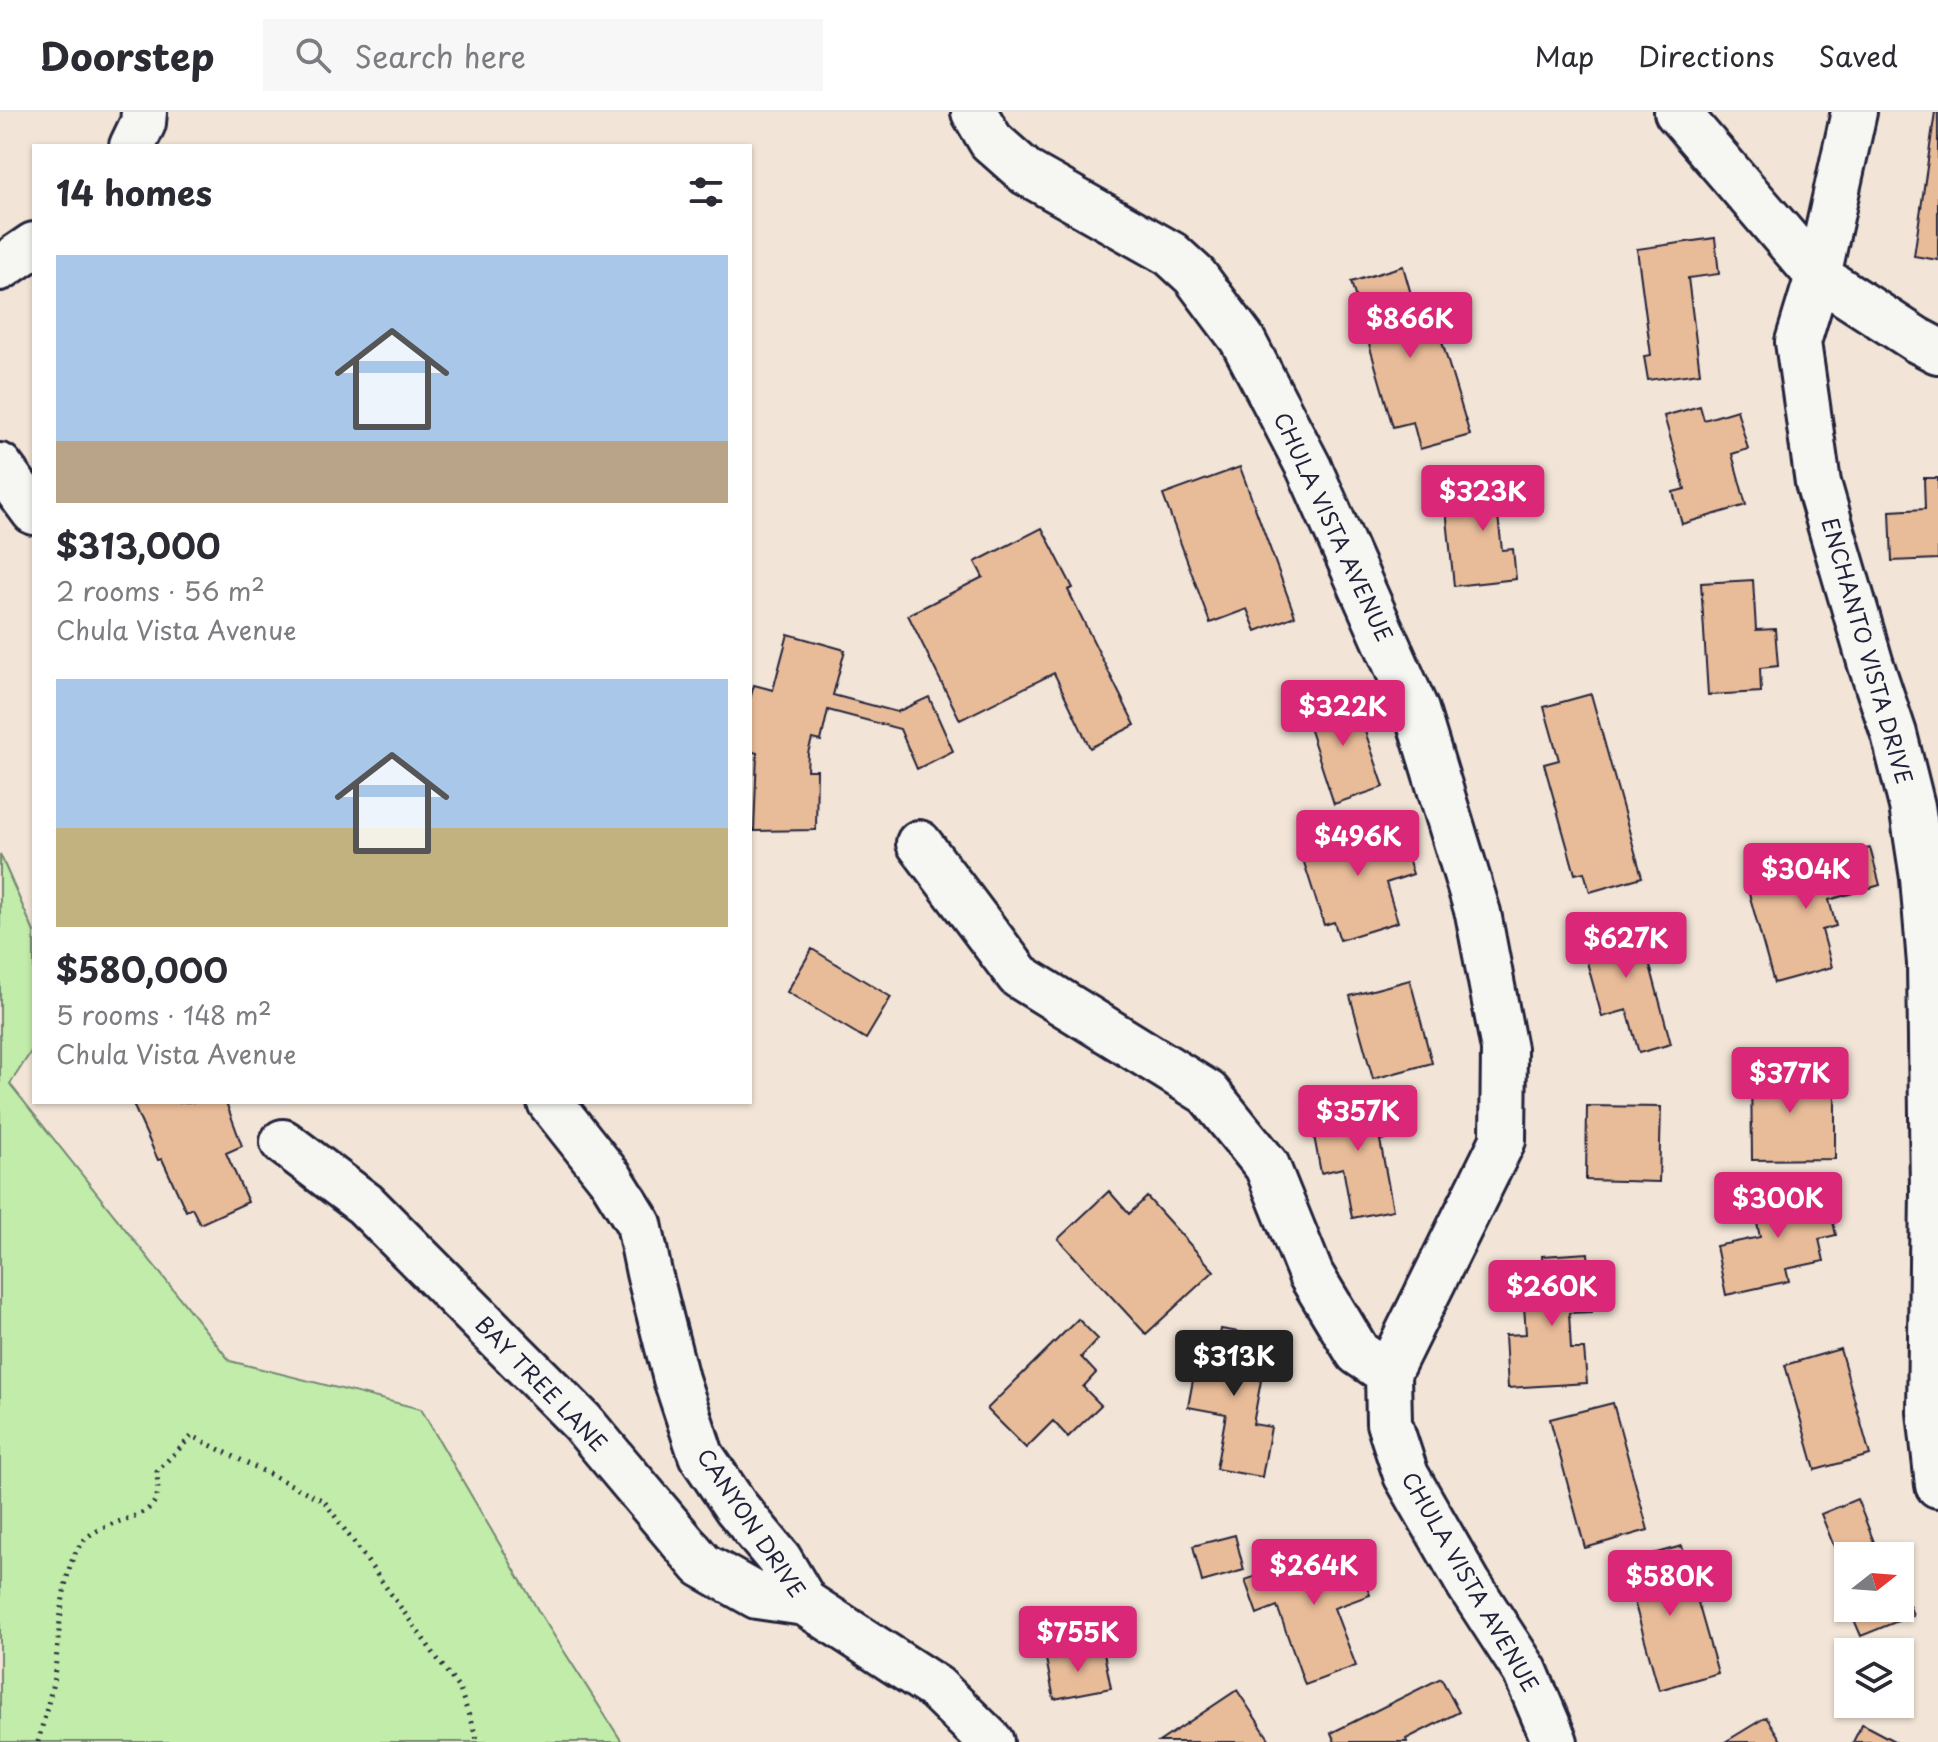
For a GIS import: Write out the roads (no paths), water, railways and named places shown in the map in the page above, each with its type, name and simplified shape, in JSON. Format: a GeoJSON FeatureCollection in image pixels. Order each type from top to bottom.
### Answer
{"type":"FeatureCollection","features":[{"type":"Feature","properties":{"kind":"street"},"geometry":{"type":"LineString","coordinates":[[133,144],[143,123],[144,112]]}},
{"type":"Feature","properties":{"kind":"street","name":"CHULA VISTA AVENUE"},"geometry":{"type":"LineString","coordinates":[[974,112],[991,141],[1027,173],[1171,254],[1195,276],[1233,326],[1309,468],[1416,710],[1478,913],[1504,1049],[1503,1140],[1388,1373],[1389,1423],[1406,1475],[1468,1583],[1525,1671],[1555,1742]]}},
{"type":"Feature","properties":{"kind":"street"},"geometry":{"type":"LineString","coordinates":[[1677,112],[1818,276],[1938,351]]}},
{"type":"Feature","properties":{"kind":"street","name":"ENCHANTO VISTA DRIVE"},"geometry":{"type":"LineString","coordinates":[[1854,112],[1818,276],[1798,342],[1818,483],[1894,734],[1912,806],[1923,878],[1930,964],[1933,1191],[1930,1412],[1938,1485]]}},
{"type":"Feature","properties":{"kind":"street"},"geometry":{"type":"LineString","coordinates":[[0,268],[32,246]]}},
{"type":"Feature","properties":{"kind":"street"},"geometry":{"type":"LineString","coordinates":[[0,466],[32,509]]}},
{"type":"Feature","properties":{"kind":"street"},"geometry":{"type":"LineString","coordinates":[[919,843],[1019,976],[1208,1093],[1267,1166],[1311,1275],[1358,1353],[1388,1373]]}},
{"type":"Feature","properties":{"kind":"street","name":"CANYON DRIVE"},"geometry":{"type":"LineString","coordinates":[[552,1104],[611,1179],[639,1224],[668,1349],[701,1455],[736,1507],[779,1559],[805,1603],[936,1688],[991,1742]]}},
{"type":"Feature","properties":{"kind":"street","name":"BAY TREE LANE"},"geometry":{"type":"LineString","coordinates":[[283,1142],[365,1204],[570,1410],[702,1565],[757,1596],[805,1603]]}}]}
